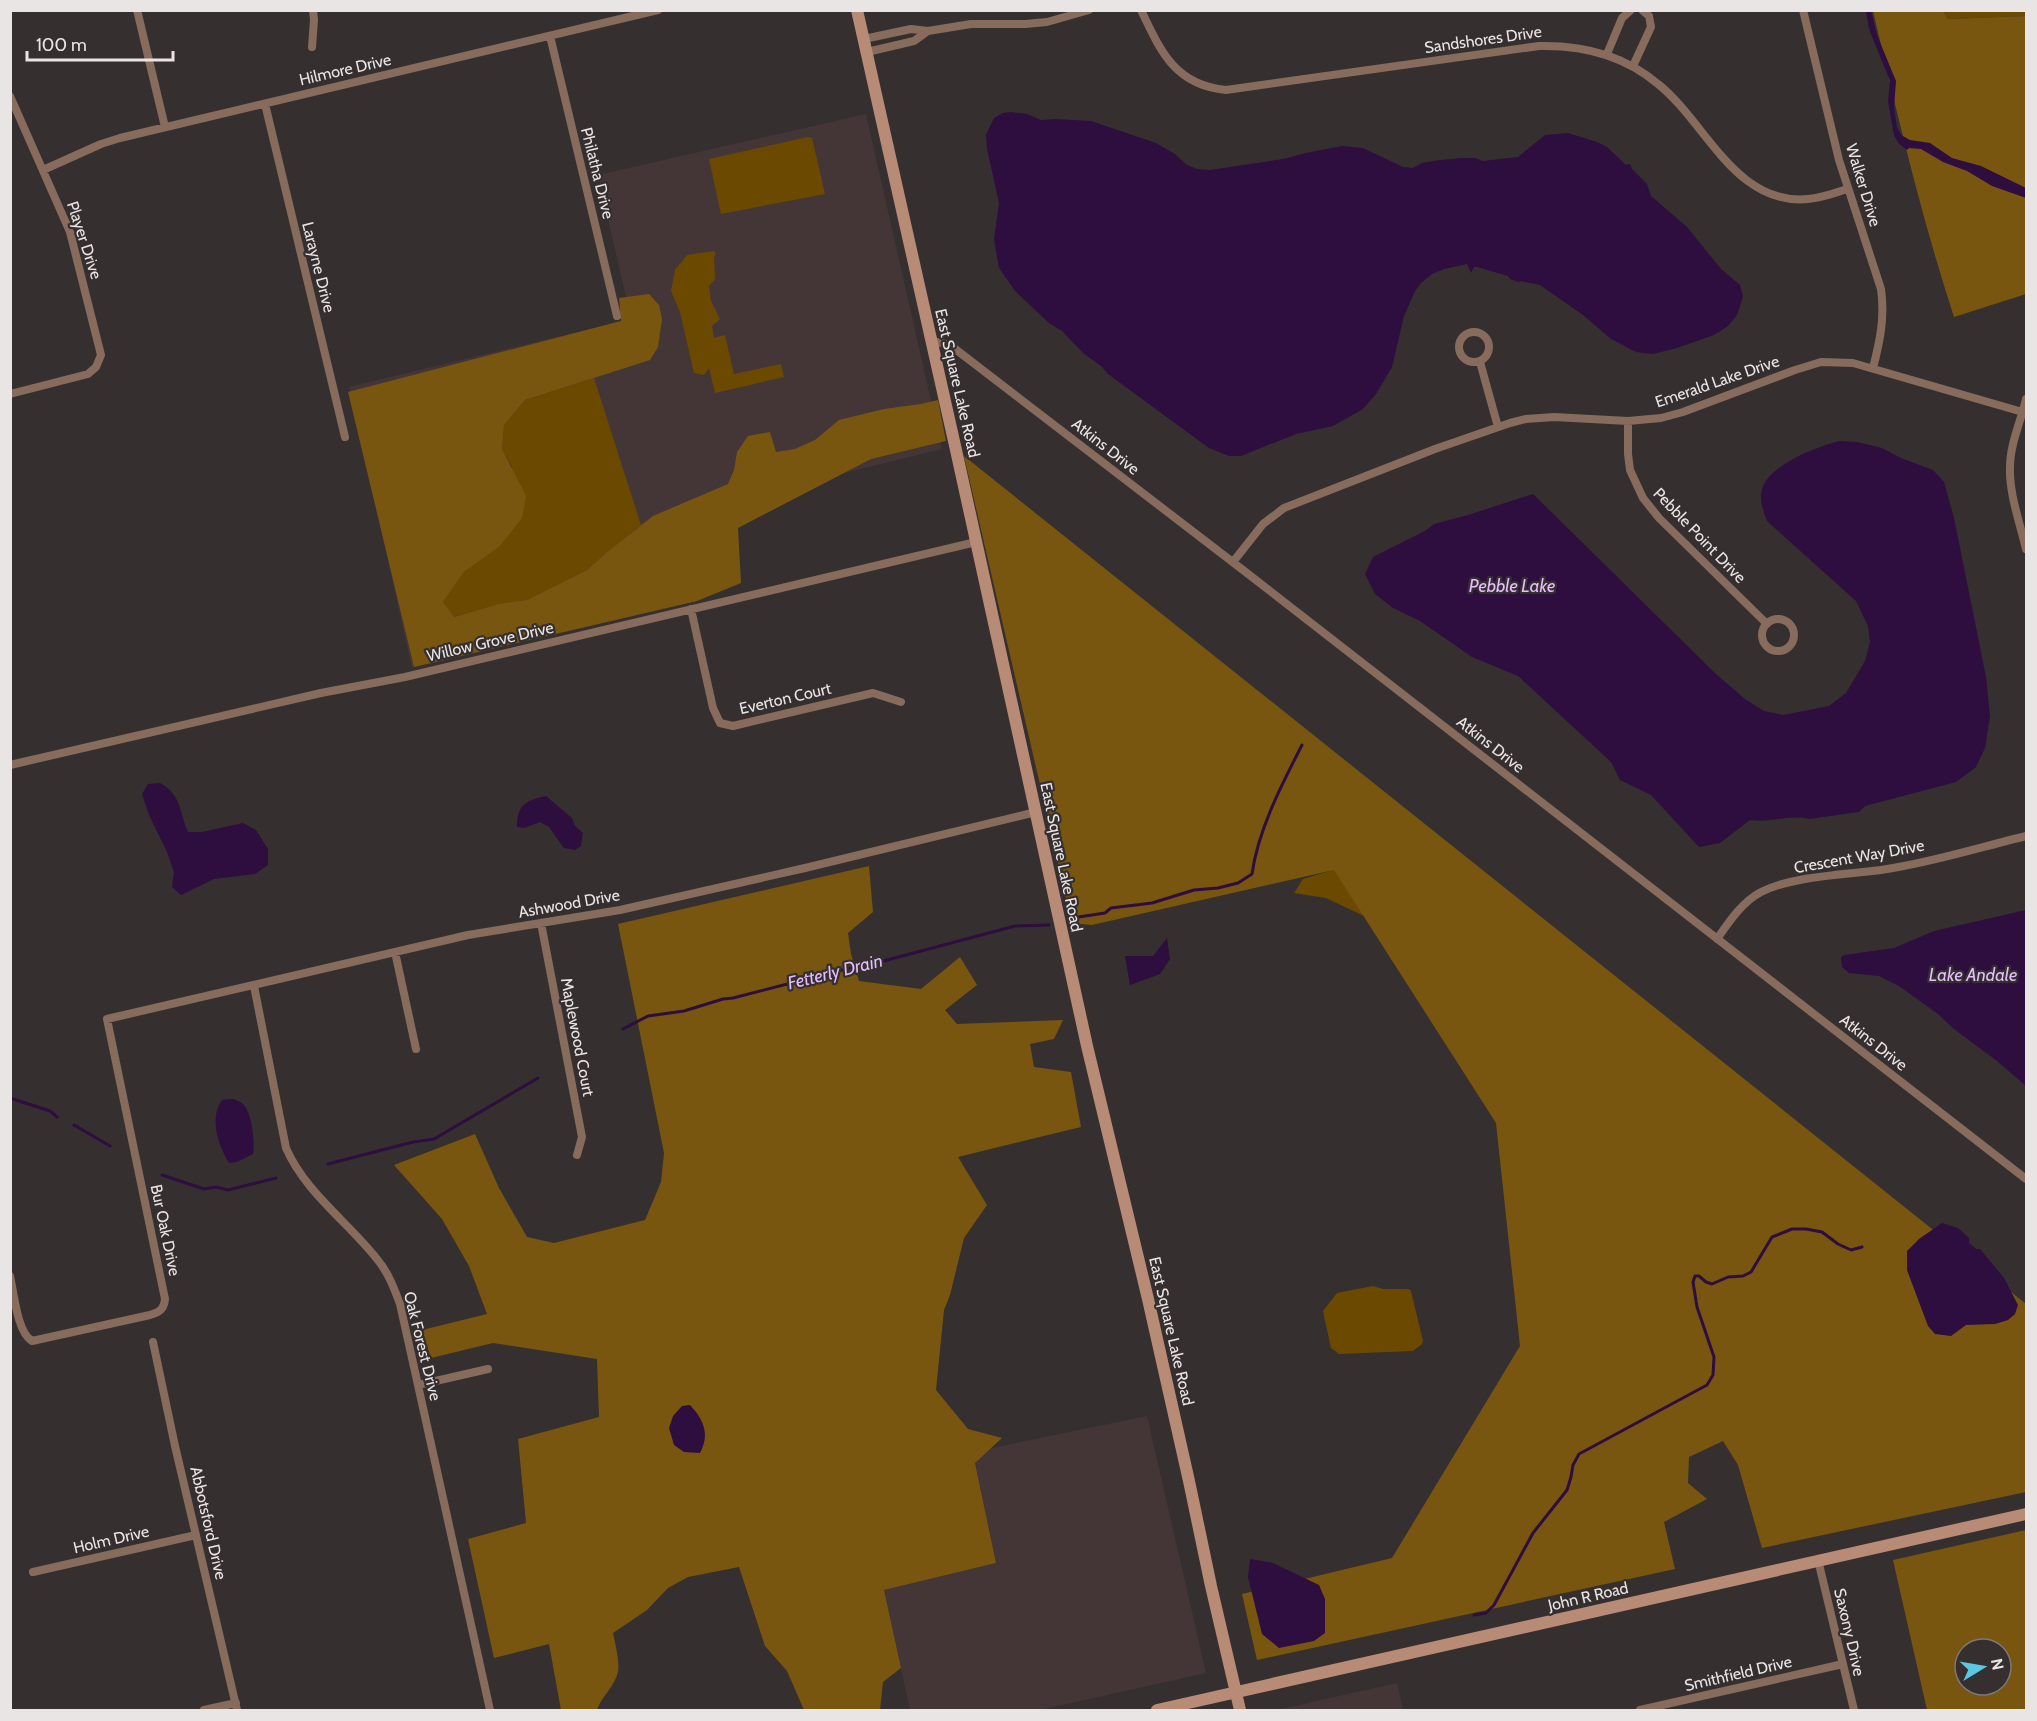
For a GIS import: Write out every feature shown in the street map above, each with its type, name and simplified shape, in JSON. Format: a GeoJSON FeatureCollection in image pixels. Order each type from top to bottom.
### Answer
{"type":"FeatureCollection","features":[{"type":"Feature","properties":{"kind":"main road","name":"East Square Lake Road"},"geometry":{"type":"LineString","coordinates":[[857,10],[1087,1046],[1148,1299],[1240,1710]]}},
{"type":"Feature","properties":{"kind":"main road","name":"John R Road"},"geometry":{"type":"LineString","coordinates":[[1157,1710],[2026,1514]]}},
{"type":"Feature","properties":{"kind":"street"},"geometry":{"type":"LineString","coordinates":[[137,10],[165,127]]}},
{"type":"Feature","properties":{"kind":"street"},"geometry":{"type":"LineString","coordinates":[[312,46],[313,10]]}},
{"type":"Feature","properties":{"kind":"street","name":"Hilmore Drive"},"geometry":{"type":"LineString","coordinates":[[43,170],[101,144],[165,127],[658,10]]}},
{"type":"Feature","properties":{"kind":"street"},"geometry":{"type":"LineString","coordinates":[[864,39],[911,28],[928,31],[971,24],[1047,22],[1089,10]]}},
{"type":"Feature","properties":{"kind":"street","name":"Sandshores Drive"},"geometry":{"type":"LineString","coordinates":[[1141,10],[1162,52],[1175,68],[1200,85],[1226,90],[1539,46],[1580,47],[1606,54],[1633,66],[1660,85],[1736,171],[1759,189],[1777,196],[1806,199],[1847,189]]}},
{"type":"Feature","properties":{"kind":"street"},"geometry":{"type":"LineString","coordinates":[[1606,54],[1622,18],[1630,10]]}},
{"type":"Feature","properties":{"kind":"street"},"geometry":{"type":"LineString","coordinates":[[1633,66],[1651,27],[1649,16],[1642,10]]}},
{"type":"Feature","properties":{"kind":"street","name":"Walker Drive"},"geometry":{"type":"LineString","coordinates":[[1803,10],[1847,189],[1877,274],[1883,300],[1882,332],[1873,368]]}},
{"type":"Feature","properties":{"kind":"street"},"geometry":{"type":"LineString","coordinates":[[867,52],[914,41],[928,31]]}},
{"type":"Feature","properties":{"kind":"street","name":"Philatha Drive"},"geometry":{"type":"LineString","coordinates":[[550,36],[617,316]]}},
{"type":"Feature","properties":{"kind":"street","name":"Player Drive"},"geometry":{"type":"LineString","coordinates":[[10,96],[75,245],[100,350],[98,364],[93,372],[10,394]]}},
{"type":"Feature","properties":{"kind":"street","name":"Larayne Drive"},"geometry":{"type":"LineString","coordinates":[[265,104],[345,437]]}},
{"type":"Feature","properties":{"kind":"street","name":"Atkins Drive"},"geometry":{"type":"LineString","coordinates":[[932,341],[950,345],[1233,562],[2026,1179]]}},
{"type":"Feature","properties":{"kind":"street","name":"Emerald Lake Drive"},"geometry":{"type":"LineString","coordinates":[[1233,562],[1263,524],[1284,508],[1498,427],[1526,419],[1554,417],[1648,421],[1683,412],[1821,362],[1841,361],[1873,368],[2025,412]]}},
{"type":"Feature","properties":{"kind":"street"},"geometry":{"type":"LineString","coordinates":[[1480,362],[1498,427]]}},
{"type":"Feature","properties":{"kind":"street"},"geometry":{"type":"LineString","coordinates":[[2026,399],[2025,412],[2012,448],[2010,466],[2012,491],[2026,549]]}},
{"type":"Feature","properties":{"kind":"street","name":"Pebble Point Drive"},"geometry":{"type":"LineString","coordinates":[[1628,421],[1630,470],[1646,503],[1767,624]]}},
{"type":"Feature","properties":{"kind":"street","name":"Willow Grove Drive"},"geometry":{"type":"LineString","coordinates":[[10,765],[310,695],[405,677],[976,542]]}},
{"type":"Feature","properties":{"kind":"street","name":"Everton Court"},"geometry":{"type":"LineString","coordinates":[[691,609],[713,708],[720,723],[733,726],[873,693],[901,702]]}},
{"type":"Feature","properties":{"kind":"street","name":"Ashwood Drive"},"geometry":{"type":"LineString","coordinates":[[107,1019],[468,935],[632,907],[1036,812]]}},
{"type":"Feature","properties":{"kind":"street","name":"Crescent Way Drive"},"geometry":{"type":"LineString","coordinates":[[1717,939],[1739,910],[1769,888],[1798,881],[1907,865],[2026,836]]}},
{"type":"Feature","properties":{"kind":"street","name":"Maplewood Court"},"geometry":{"type":"LineString","coordinates":[[541,923],[582,1137],[577,1155]]}},
{"type":"Feature","properties":{"kind":"street"},"geometry":{"type":"LineString","coordinates":[[395,952],[416,1049]]}},
{"type":"Feature","properties":{"kind":"street","name":"Oak Forest Drive"},"geometry":{"type":"LineString","coordinates":[[254,986],[286,1148],[303,1178],[377,1259],[390,1278],[400,1304],[489,1710]]}},
{"type":"Feature","properties":{"kind":"street","name":"Bur Oak Drive"},"geometry":{"type":"LineString","coordinates":[[10,1276],[21,1327],[27,1338],[36,1341],[150,1315],[161,1310],[164,1305],[165,1299],[107,1019]]}},
{"type":"Feature","properties":{"kind":"street","name":"Abbotsford Drive"},"geometry":{"type":"LineString","coordinates":[[153,1342],[237,1707]]}},
{"type":"Feature","properties":{"kind":"street"},"geometry":{"type":"LineString","coordinates":[[418,1385],[488,1369]]}},
{"type":"Feature","properties":{"kind":"street","name":"Holm Drive"},"geometry":{"type":"LineString","coordinates":[[33,1572],[196,1535]]}},
{"type":"Feature","properties":{"kind":"street","name":"Saxony Drive"},"geometry":{"type":"LineString","coordinates":[[1818,1560],[1854,1710]]}},
{"type":"Feature","properties":{"kind":"street","name":"Smithfield Drive"},"geometry":{"type":"LineString","coordinates":[[1640,1710],[1843,1664]]}},
{"type":"Feature","properties":{"kind":"street"},"geometry":{"type":"LineString","coordinates":[[204,1710],[237,1707]]}},
{"type":"Feature","properties":{"kind":"shaded area"},"geometry":{"type":"Polygon","coordinates":[[[1873,11],[1943,11],[1948,19],[2026,16],[2026,294],[1954,317],[1920,203],[1873,11]]]}},
{"type":"Feature","properties":{"kind":"shaded area"},"geometry":{"type":"Polygon","coordinates":[[[1943,11],[2026,11],[2026,16],[1948,19],[1943,11]]]}},
{"type":"Feature","properties":{"kind":"shaded area"},"geometry":{"type":"Polygon","coordinates":[[[866,114],[942,449],[677,514],[697,601],[412,668],[349,387],[631,319],[598,175],[866,114]]]}},
{"type":"Feature","properties":{"kind":"shaded area"},"geometry":{"type":"Polygon","coordinates":[[[812,138],[825,194],[721,214],[709,159],[812,138]]]}},
{"type":"Feature","properties":{"kind":"shaded area"},"geometry":{"type":"Polygon","coordinates":[[[714,251],[716,254],[714,257],[715,279],[709,286],[711,301],[720,319],[712,326],[714,338],[725,335],[734,374],[781,364],[784,377],[715,393],[709,368],[704,375],[694,373],[680,312],[671,291],[675,270],[687,255],[714,251]]]}},
{"type":"Feature","properties":{"kind":"shaded area"},"geometry":{"type":"Polygon","coordinates":[[[649,294],[659,305],[662,319],[658,347],[650,360],[525,400],[504,425],[502,449],[526,496],[522,518],[499,547],[464,572],[443,602],[454,617],[498,604],[527,600],[587,570],[653,516],[728,484],[734,470],[737,452],[748,436],[770,432],[776,452],[795,449],[815,440],[839,420],[884,409],[938,400],[946,441],[871,459],[738,528],[741,583],[697,601],[414,667],[348,392],[621,321],[619,298],[649,294]]]}},
{"type":"Feature","properties":{"kind":"shaded area"},"geometry":{"type":"Polygon","coordinates":[[[594,378],[641,525],[587,570],[527,600],[498,604],[453,617],[443,602],[464,572],[499,547],[512,467],[502,449],[504,425],[525,400],[594,378]]]}},
{"type":"Feature","properties":{"kind":"shaded area"},"geometry":{"type":"Polygon","coordinates":[[[964,456],[2026,1304],[2026,1492],[1762,1548],[1738,1465],[1723,1441],[1689,1457],[1688,1483],[1707,1499],[1664,1522],[1675,1569],[1257,1660],[1242,1594],[1392,1558],[1520,1346],[1496,1123],[1334,870],[1092,925],[1072,923],[964,456]]]}},
{"type":"Feature","properties":{"kind":"shaded area"},"geometry":{"type":"Polygon","coordinates":[[[869,866],[873,912],[848,933],[859,981],[921,989],[960,957],[977,985],[945,1010],[957,1024],[1063,1020],[1054,1039],[1030,1044],[1034,1067],[1071,1072],[1081,1127],[958,1157],[987,1205],[964,1238],[944,1310],[936,1390],[968,1429],[1002,1438],[975,1463],[996,1563],[884,1590],[901,1668],[883,1682],[880,1710],[804,1710],[787,1671],[765,1646],[739,1567],[688,1577],[668,1588],[647,1610],[613,1633],[618,1672],[597,1710],[561,1710],[549,1644],[494,1658],[468,1539],[526,1523],[518,1439],[599,1417],[597,1359],[493,1343],[431,1358],[422,1330],[487,1314],[469,1266],[442,1219],[394,1165],[475,1134],[499,1188],[527,1237],[554,1243],[645,1220],[661,1182],[664,1153],[618,924],[869,866]]]}},
{"type":"Feature","properties":{"kind":"shaded area"},"geometry":{"type":"Polygon","coordinates":[[[1343,867],[1364,916],[1326,898],[1294,893],[1303,879],[1343,867]]]}},
{"type":"Feature","properties":{"kind":"shaded area"},"geometry":{"type":"Polygon","coordinates":[[[1373,1286],[1411,1291],[1423,1341],[1413,1351],[1339,1354],[1331,1348],[1323,1311],[1337,1293],[1373,1286]]]}},
{"type":"Feature","properties":{"kind":"shaded area"},"geometry":{"type":"Polygon","coordinates":[[[1147,1416],[1206,1673],[1040,1710],[910,1710],[884,1590],[996,1563],[973,1452],[1147,1416]]]}},
{"type":"Feature","properties":{"kind":"shaded area"},"geometry":{"type":"Polygon","coordinates":[[[2026,1530],[2026,1710],[1927,1710],[1893,1560],[2026,1530]]]}},
{"type":"Feature","properties":{"kind":"shaded area"},"geometry":{"type":"Polygon","coordinates":[[[1397,1683],[1403,1710],[1277,1710],[1397,1683]]]}},
{"type":"Feature","properties":{"kind":"water"},"geometry":{"type":"Polygon","coordinates":[[[1866,11],[1871,11],[1877,35],[1896,81],[1894,108],[1897,127],[1901,135],[1910,140],[1930,143],[1952,158],[1981,166],[2026,188],[2026,198],[1992,186],[1921,149],[1909,148],[1907,150],[1899,144],[1894,135],[1888,101],[1890,81],[1869,29],[1866,11]]]}},
{"type":"Feature","properties":{"kind":"water"},"geometry":{"type":"Polygon","coordinates":[[[1010,112],[1027,114],[1041,120],[1091,121],[1156,143],[1175,154],[1187,165],[1210,170],[1283,159],[1342,146],[1363,148],[1403,167],[1413,168],[1422,163],[1462,158],[1475,158],[1483,161],[1518,157],[1545,135],[1568,133],[1607,147],[1626,165],[1630,164],[1647,184],[1651,196],[1687,227],[1721,269],[1740,285],[1743,297],[1737,315],[1728,326],[1714,335],[1653,354],[1636,352],[1611,339],[1583,315],[1540,285],[1519,282],[1508,276],[1477,267],[1474,267],[1471,273],[1467,264],[1444,269],[1432,274],[1415,291],[1404,316],[1392,367],[1376,394],[1363,409],[1333,426],[1296,434],[1241,456],[1229,456],[1209,448],[1108,374],[1015,291],[999,268],[994,239],[999,203],[986,135],[994,118],[1010,112]]]}},
{"type":"Feature","properties":{"kind":"water","name":"Pebble Lake"},"geometry":{"type":"Polygon","coordinates":[[[1840,441],[1857,442],[1882,448],[1933,470],[1944,482],[1954,518],[1986,677],[1990,716],[1985,748],[1976,767],[1956,782],[1865,806],[1859,812],[1809,819],[1795,817],[1750,820],[1720,843],[1699,847],[1651,795],[1620,780],[1611,762],[1518,676],[1472,657],[1420,621],[1393,608],[1375,594],[1365,574],[1373,557],[1425,531],[1434,524],[1533,494],[1717,675],[1745,699],[1764,711],[1783,715],[1829,706],[1846,693],[1865,661],[1870,642],[1868,626],[1856,601],[1767,521],[1761,497],[1766,480],[1774,472],[1807,452],[1840,441]]]}},
{"type":"Feature","properties":{"kind":"water"},"geometry":{"type":"Polygon","coordinates":[[[160,783],[172,793],[179,804],[188,832],[202,832],[243,823],[256,830],[268,849],[268,865],[255,874],[214,879],[181,895],[172,887],[174,872],[142,794],[148,784],[160,783]]]}},
{"type":"Feature","properties":{"kind":"water"},"geometry":{"type":"Polygon","coordinates":[[[546,796],[572,818],[575,826],[583,833],[581,846],[575,850],[564,848],[549,827],[540,822],[524,828],[517,827],[519,813],[524,805],[533,799],[546,796]]]}},
{"type":"Feature","properties":{"kind":"water","name":"Lake Andale"},"geometry":{"type":"Polygon","coordinates":[[[2026,910],[2026,1086],[1938,1014],[1899,986],[1879,976],[1849,973],[1842,967],[1841,957],[1844,955],[1894,948],[1934,931],[2026,910]]]}},
{"type":"Feature","properties":{"kind":"water"},"geometry":{"type":"Polygon","coordinates":[[[1167,938],[1170,959],[1160,974],[1130,985],[1125,956],[1153,956],[1167,938]]]}},
{"type":"Feature","properties":{"kind":"water"},"geometry":{"type":"Polygon","coordinates":[[[234,1099],[243,1104],[249,1114],[254,1149],[253,1154],[237,1162],[229,1163],[216,1132],[216,1115],[222,1100],[234,1099]]]}},
{"type":"Feature","properties":{"kind":"water"},"geometry":{"type":"Polygon","coordinates":[[[1942,1223],[1958,1228],[1969,1238],[1969,1243],[1976,1249],[1980,1249],[2004,1278],[2018,1305],[2015,1314],[2008,1320],[1995,1324],[1966,1325],[1951,1336],[1935,1334],[1928,1326],[1907,1270],[1907,1251],[1919,1239],[1942,1223]]]}},
{"type":"Feature","properties":{"kind":"water"},"geometry":{"type":"Polygon","coordinates":[[[690,1405],[699,1416],[704,1428],[705,1440],[700,1453],[684,1452],[674,1445],[669,1428],[673,1416],[682,1406],[690,1405]]]}},
{"type":"Feature","properties":{"kind":"water"},"geometry":{"type":"Polygon","coordinates":[[[1250,1559],[1273,1563],[1319,1585],[1325,1599],[1325,1633],[1314,1641],[1279,1648],[1262,1634],[1248,1577],[1250,1559]]]}},
{"type":"Feature","properties":{"kind":"waterway","name":"Fetterly Drain"},"geometry":{"type":"LineString","coordinates":[[1072,918],[1105,913],[1111,908],[1152,903],[1194,890],[1218,888],[1238,883],[1252,874],[1265,824],[1302,745]]}},
{"type":"Feature","properties":{"kind":"waterway","name":"Fetterly Drain"},"geometry":{"type":"LineString","coordinates":[[623,1029],[648,1016],[684,1011],[723,999],[861,967],[1015,926],[1049,925]]}},
{"type":"Feature","properties":{"kind":"waterway","name":"Fetterly Drain"},"geometry":{"type":"LineString","coordinates":[[328,1164],[413,1142],[434,1139],[538,1078]]}},
{"type":"Feature","properties":{"kind":"waterway"},"geometry":{"type":"LineString","coordinates":[[10,1098],[50,1111],[57,1117]]}},
{"type":"Feature","properties":{"kind":"waterway"},"geometry":{"type":"LineString","coordinates":[[74,1125],[110,1146]]}},
{"type":"Feature","properties":{"kind":"waterway"},"geometry":{"type":"LineString","coordinates":[[162,1175],[204,1189],[216,1187],[228,1190],[276,1178]]}},
{"type":"Feature","properties":{"kind":"waterway"},"geometry":{"type":"LineString","coordinates":[[1474,1615],[1486,1613],[1494,1605],[1533,1533],[1567,1490],[1573,1465],[1579,1454],[1707,1385],[1713,1375],[1714,1357],[1697,1307],[1693,1282],[1695,1276],[1712,1284],[1728,1277],[1743,1276],[1751,1272],[1772,1237],[1792,1229],[1822,1232],[1851,1250],[1862,1247]]}}]}
